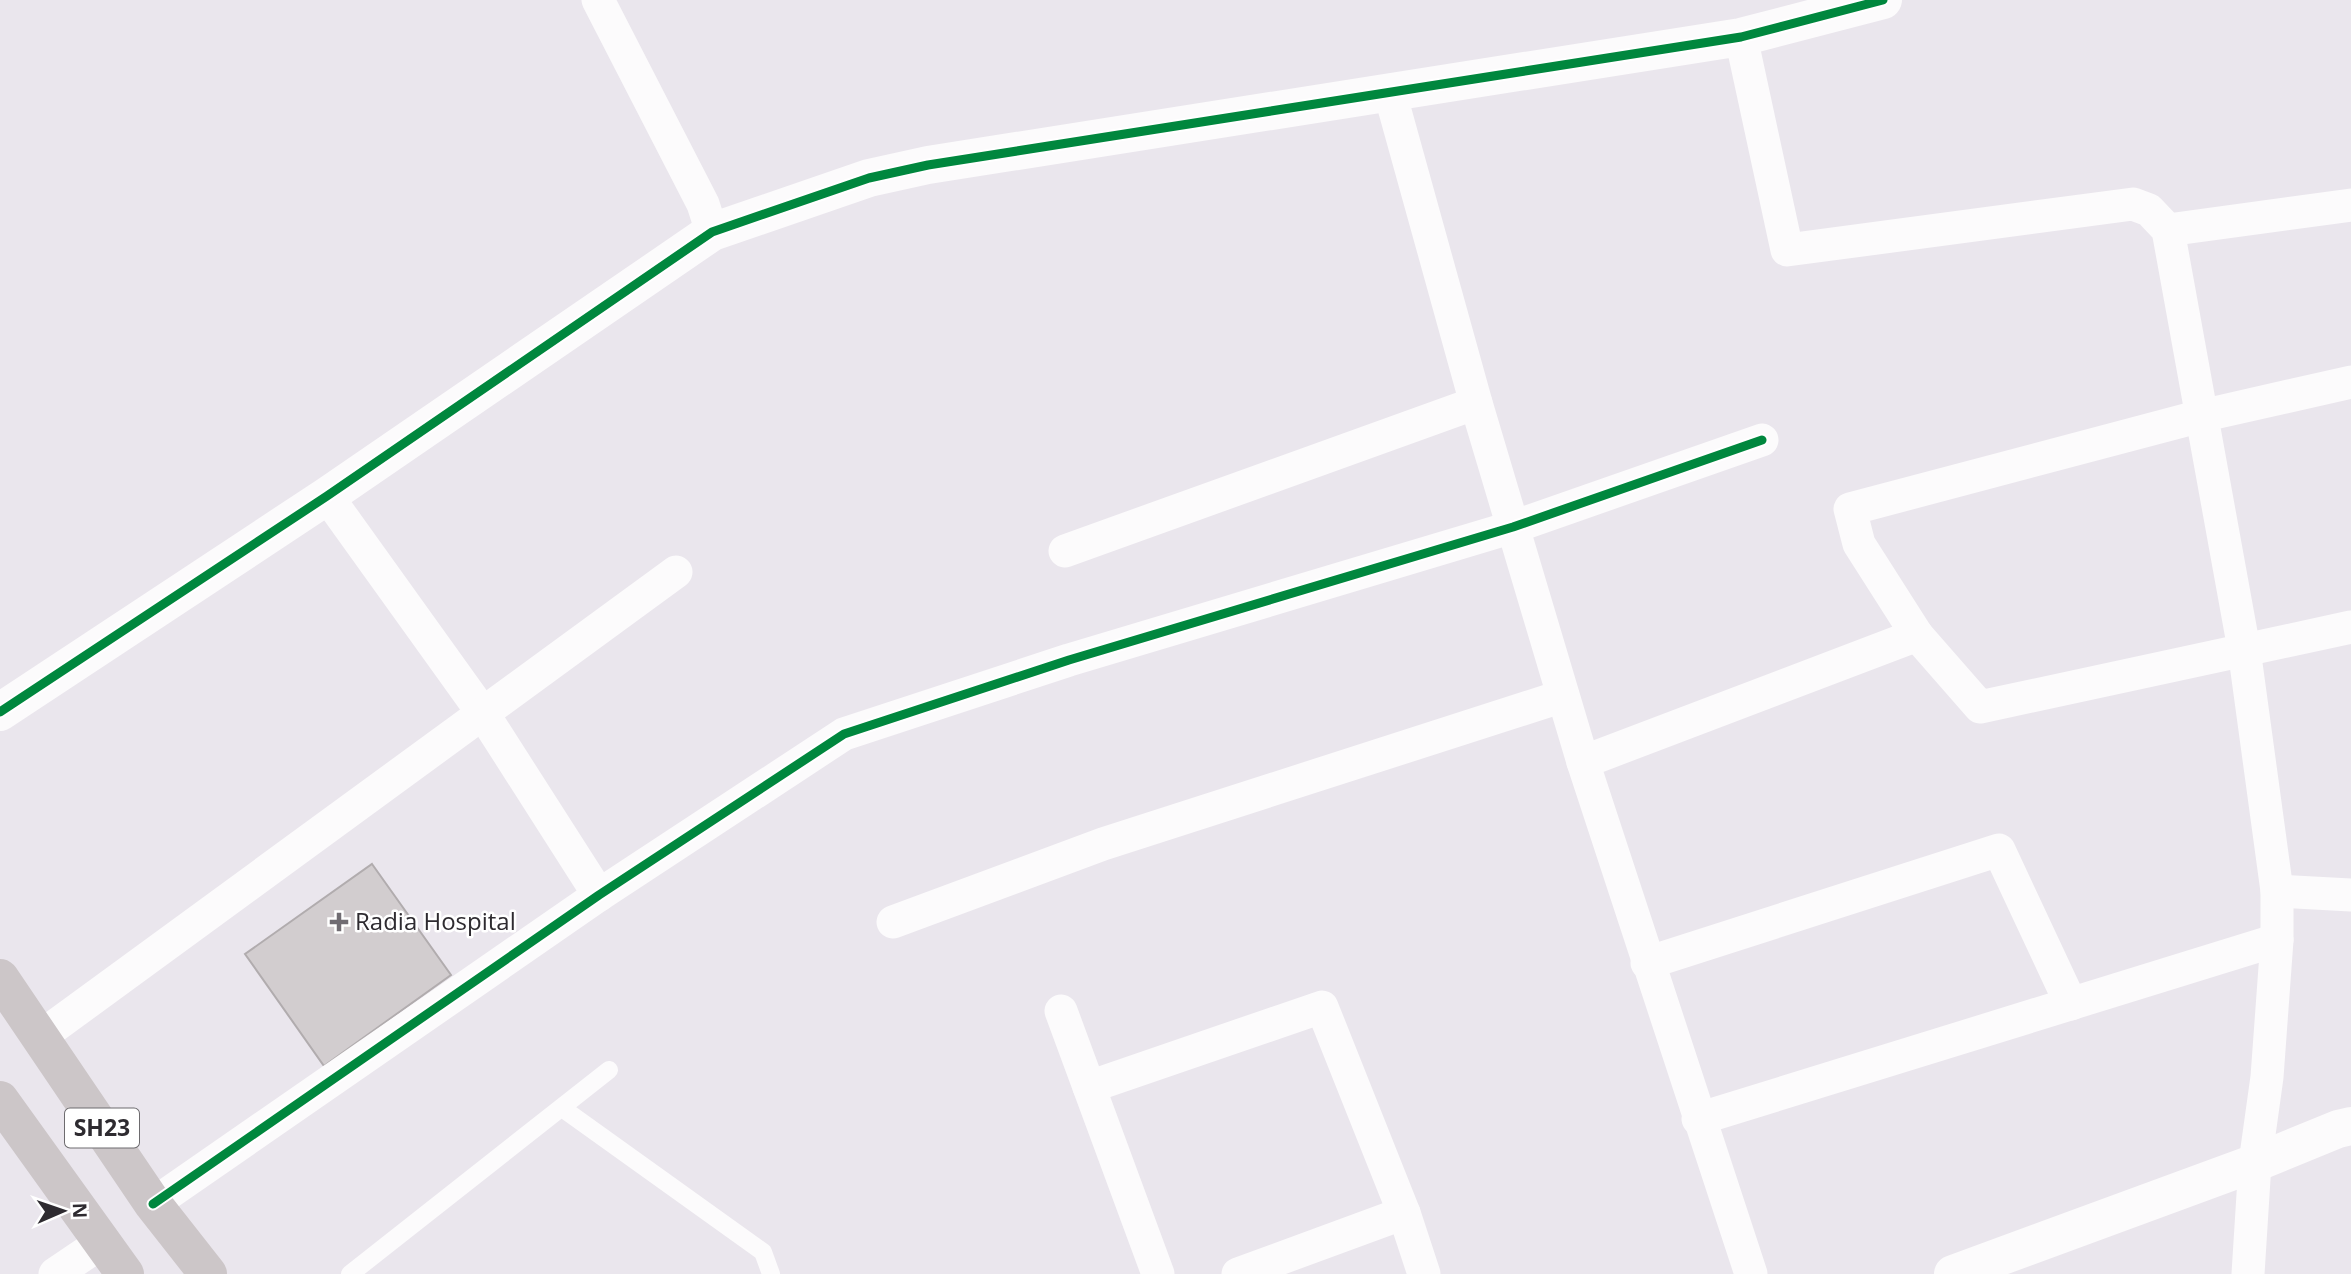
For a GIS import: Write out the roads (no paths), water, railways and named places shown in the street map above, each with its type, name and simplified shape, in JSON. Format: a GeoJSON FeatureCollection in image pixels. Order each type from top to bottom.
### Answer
{"type":"FeatureCollection","features":[{"type":"Feature","properties":{"kind":"main road","name":"SH23"},"geometry":{"type":"LineString","coordinates":[[0,978],[153,1205],[208,1274]]}},
{"type":"Feature","properties":{"kind":"main road","name":"SH23"},"geometry":{"type":"LineString","coordinates":[[0,1101],[125,1274]]}},
{"type":"Feature","properties":{"kind":"street"},"geometry":{"type":"LineString","coordinates":[[598,0],[703,205],[712,232]]}},
{"type":"Feature","properties":{"kind":"street"},"geometry":{"type":"LineString","coordinates":[[0,712],[327,496],[712,232],[869,178],[928,165],[1741,37],[1883,0]]}},
{"type":"Feature","properties":{"kind":"street"},"geometry":{"type":"LineString","coordinates":[[1741,37],[1787,250],[2133,204],[2150,210],[2168,230],[2244,649],[2277,891],[2277,940],[2267,1077],[2255,1163],[2248,1274]]}},
{"type":"Feature","properties":{"kind":"street"},"geometry":{"type":"LineString","coordinates":[[1390,93],[1476,403],[1583,762],[1751,1274]]}},
{"type":"Feature","properties":{"kind":"street"},"geometry":{"type":"LineString","coordinates":[[2168,230],[2351,205]]}},
{"type":"Feature","properties":{"kind":"street"},"geometry":{"type":"LineString","coordinates":[[2351,382],[2201,416],[1850,509],[1859,544],[1917,635],[1980,707],[2351,627]]}},
{"type":"Feature","properties":{"kind":"street"},"geometry":{"type":"LineString","coordinates":[[1065,551],[1476,403]]}},
{"type":"Feature","properties":{"kind":"street"},"geometry":{"type":"LineString","coordinates":[[153,1205],[599,895],[844,734],[1069,660],[1513,527],[1762,440]]}},
{"type":"Feature","properties":{"kind":"street"},"geometry":{"type":"LineString","coordinates":[[327,496],[482,712],[599,895]]}},
{"type":"Feature","properties":{"kind":"street"},"geometry":{"type":"LineString","coordinates":[[40,1037],[676,572]]}},
{"type":"Feature","properties":{"kind":"street"},"geometry":{"type":"LineString","coordinates":[[1583,762],[1917,635]]}},
{"type":"Feature","properties":{"kind":"street"},"geometry":{"type":"LineString","coordinates":[[893,922],[1102,844],[1563,695]]}},
{"type":"Feature","properties":{"kind":"street"},"geometry":{"type":"LineString","coordinates":[[1647,963],[1999,850],[2071,1004]]}},
{"type":"Feature","properties":{"kind":"street"},"geometry":{"type":"LineString","coordinates":[[2277,891],[2351,895]]}},
{"type":"Feature","properties":{"kind":"street"},"geometry":{"type":"LineString","coordinates":[[1698,1119],[2277,940]]}},
{"type":"Feature","properties":{"kind":"street"},"geometry":{"type":"LineString","coordinates":[[1089,1087],[1322,1007],[1404,1213],[1424,1274]]}},
{"type":"Feature","properties":{"kind":"street"},"geometry":{"type":"LineString","coordinates":[[1061,1011],[1158,1274]]}},
{"type":"Feature","properties":{"kind":"street"},"geometry":{"type":"LineString","coordinates":[[1952,1274],[2351,1126]]}},
{"type":"Feature","properties":{"kind":"street"},"geometry":{"type":"LineString","coordinates":[[1238,1274],[1404,1213]]}},
{"type":"Feature","properties":{"kind":"street"},"geometry":{"type":"LineString","coordinates":[[55,1274],[101,1243]]}},
{"type":"Feature","properties":{"kind":"lane"},"geometry":{"type":"LineString","coordinates":[[349,1274],[609,1070]]}},
{"type":"Feature","properties":{"kind":"lane"},"geometry":{"type":"LineString","coordinates":[[562,1108],[763,1252],[771,1274]]}},
{"type":"Feature","properties":{"kind":"place","name":"Radia Hospital"},"geometry":{"type":"Point","coordinates":[339,922]}}]}
